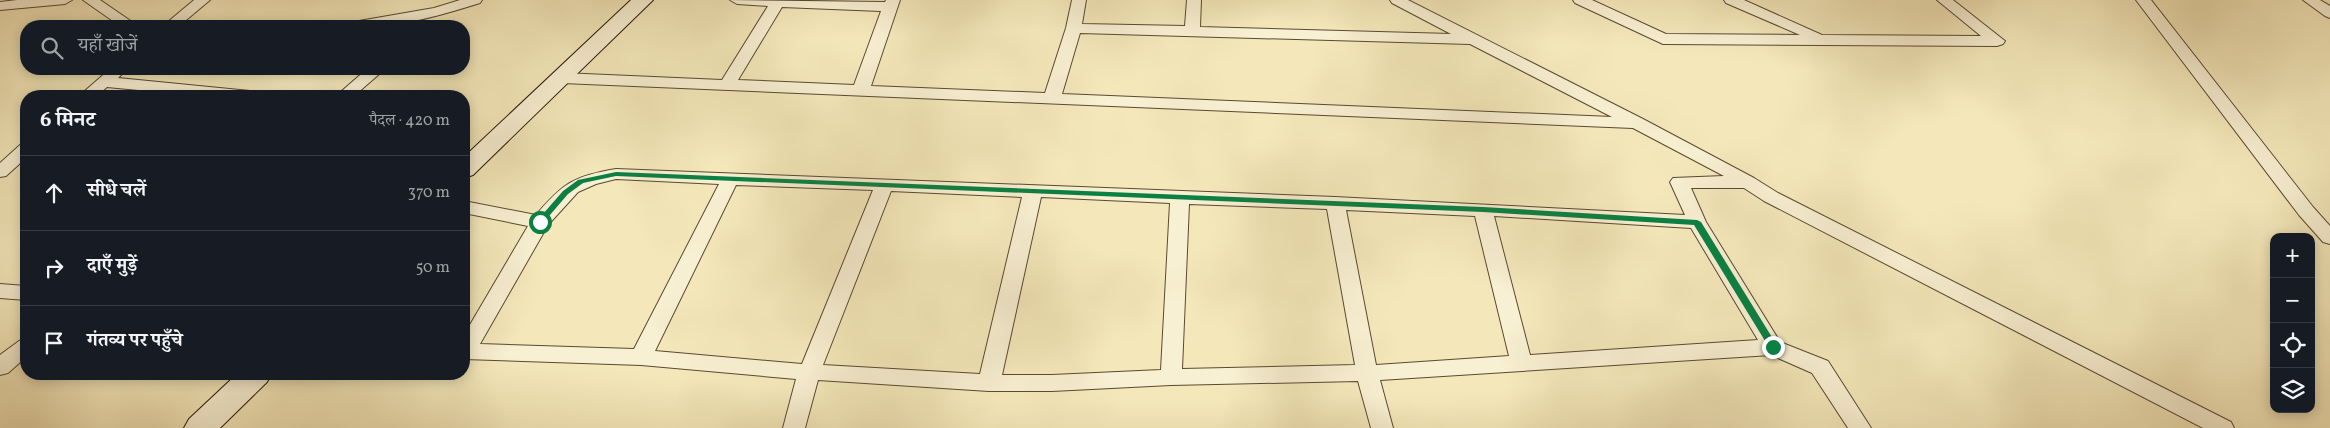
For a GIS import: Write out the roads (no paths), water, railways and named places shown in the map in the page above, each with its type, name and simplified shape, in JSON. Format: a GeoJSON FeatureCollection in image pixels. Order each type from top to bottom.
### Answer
{"type":"FeatureCollection","features":[{"type":"Feature","properties":{"kind":"street"},"geometry":{"type":"LineString","coordinates":[[0,6],[65,0]]}},
{"type":"Feature","properties":{"kind":"street"},"geometry":{"type":"LineString","coordinates":[[90,0],[121,20]]}},
{"type":"Feature","properties":{"kind":"street"},"geometry":{"type":"LineString","coordinates":[[178,20],[203,0]]}},
{"type":"Feature","properties":{"kind":"street"},"geometry":{"type":"LineString","coordinates":[[389,20],[449,8],[475,0]]}},
{"type":"Feature","properties":{"kind":"street"},"geometry":{"type":"LineString","coordinates":[[470,164],[643,0]]}},
{"type":"Feature","properties":{"kind":"street"},"geometry":{"type":"LineString","coordinates":[[737,0],[892,3],[861,90]]}},
{"type":"Feature","properties":{"kind":"street"},"geometry":{"type":"LineString","coordinates":[[1052,98],[1074,28],[1079,0]]}},
{"type":"Feature","properties":{"kind":"street"},"geometry":{"type":"LineString","coordinates":[[1192,32],[1194,0]]}},
{"type":"Feature","properties":{"kind":"street"},"geometry":{"type":"LineString","coordinates":[[1398,0],[1748,182],[1772,198],[2223,428]]}},
{"type":"Feature","properties":{"kind":"street"},"geometry":{"type":"LineString","coordinates":[[1580,0],[1663,39],[1997,41],[1944,0]]}},
{"type":"Feature","properties":{"kind":"street"},"geometry":{"type":"LineString","coordinates":[[1731,0],[1824,40]]}},
{"type":"Feature","properties":{"kind":"street"},"geometry":{"type":"LineString","coordinates":[[2143,0],[2306,211],[2330,238]]}},
{"type":"Feature","properties":{"kind":"street"},"geometry":{"type":"LineString","coordinates":[[2310,0],[2330,13]]}},
{"type":"Feature","properties":{"kind":"street"},"geometry":{"type":"LineString","coordinates":[[727,84],[778,1]]}},
{"type":"Feature","properties":{"kind":"street"},"geometry":{"type":"LineString","coordinates":[[435,20],[449,8]]}},
{"type":"Feature","properties":{"kind":"street"},"geometry":{"type":"LineString","coordinates":[[1074,28],[1474,39]]}},
{"type":"Feature","properties":{"kind":"street"},"geometry":{"type":"LineString","coordinates":[[94,90],[113,75]]}},
{"type":"Feature","properties":{"kind":"street"},"geometry":{"type":"LineString","coordinates":[[351,90],[370,75]]}},
{"type":"Feature","properties":{"kind":"street"},"geometry":{"type":"LineString","coordinates":[[562,78],[1636,123]]}},
{"type":"Feature","properties":{"kind":"street"},"geometry":{"type":"LineString","coordinates":[[104,82],[187,90]]}},
{"type":"Feature","properties":{"kind":"street"},"geometry":{"type":"LineString","coordinates":[[12,166],[20,156]]}},
{"type":"Feature","properties":{"kind":"street"},"geometry":{"type":"LineString","coordinates":[[470,341],[540,222],[565,193],[581,182],[616,174],[1180,196],[1697,222]]}},
{"type":"Feature","properties":{"kind":"street"},"geometry":{"type":"LineString","coordinates":[[641,357],[731,177]]}},
{"type":"Feature","properties":{"kind":"street"},"geometry":{"type":"LineString","coordinates":[[1748,182],[1678,182],[1697,222],[1773,347]]}},
{"type":"Feature","properties":{"kind":"street"},"geometry":{"type":"LineString","coordinates":[[794,428],[809,372],[885,184]]}},
{"type":"Feature","properties":{"kind":"street"},"geometry":{"type":"LineString","coordinates":[[989,383],[1034,190]]}},
{"type":"Feature","properties":{"kind":"street"},"geometry":{"type":"LineString","coordinates":[[1171,377],[1180,196]]}},
{"type":"Feature","properties":{"kind":"street"},"geometry":{"type":"LineString","coordinates":[[1335,203],[1367,373],[1382,428]]}},
{"type":"Feature","properties":{"kind":"street"},"geometry":{"type":"LineString","coordinates":[[470,209],[540,222]]}},
{"type":"Feature","properties":{"kind":"street"},"geometry":{"type":"LineString","coordinates":[[1483,210],[1521,362]]}},
{"type":"Feature","properties":{"kind":"street"},"geometry":{"type":"LineString","coordinates":[[0,290],[20,292]]}},
{"type":"Feature","properties":{"kind":"street"},"geometry":{"type":"LineString","coordinates":[[470,351],[641,357],[809,372],[989,383],[1052,383],[1171,377],[1367,373],[1773,347],[1820,367],[1860,428]]}},
{"type":"Feature","properties":{"kind":"street"},"geometry":{"type":"LineString","coordinates":[[0,367],[20,351]]}},
{"type":"Feature","properties":{"kind":"street"},"geometry":{"type":"LineString","coordinates":[[200,428],[250,380]]}}]}
